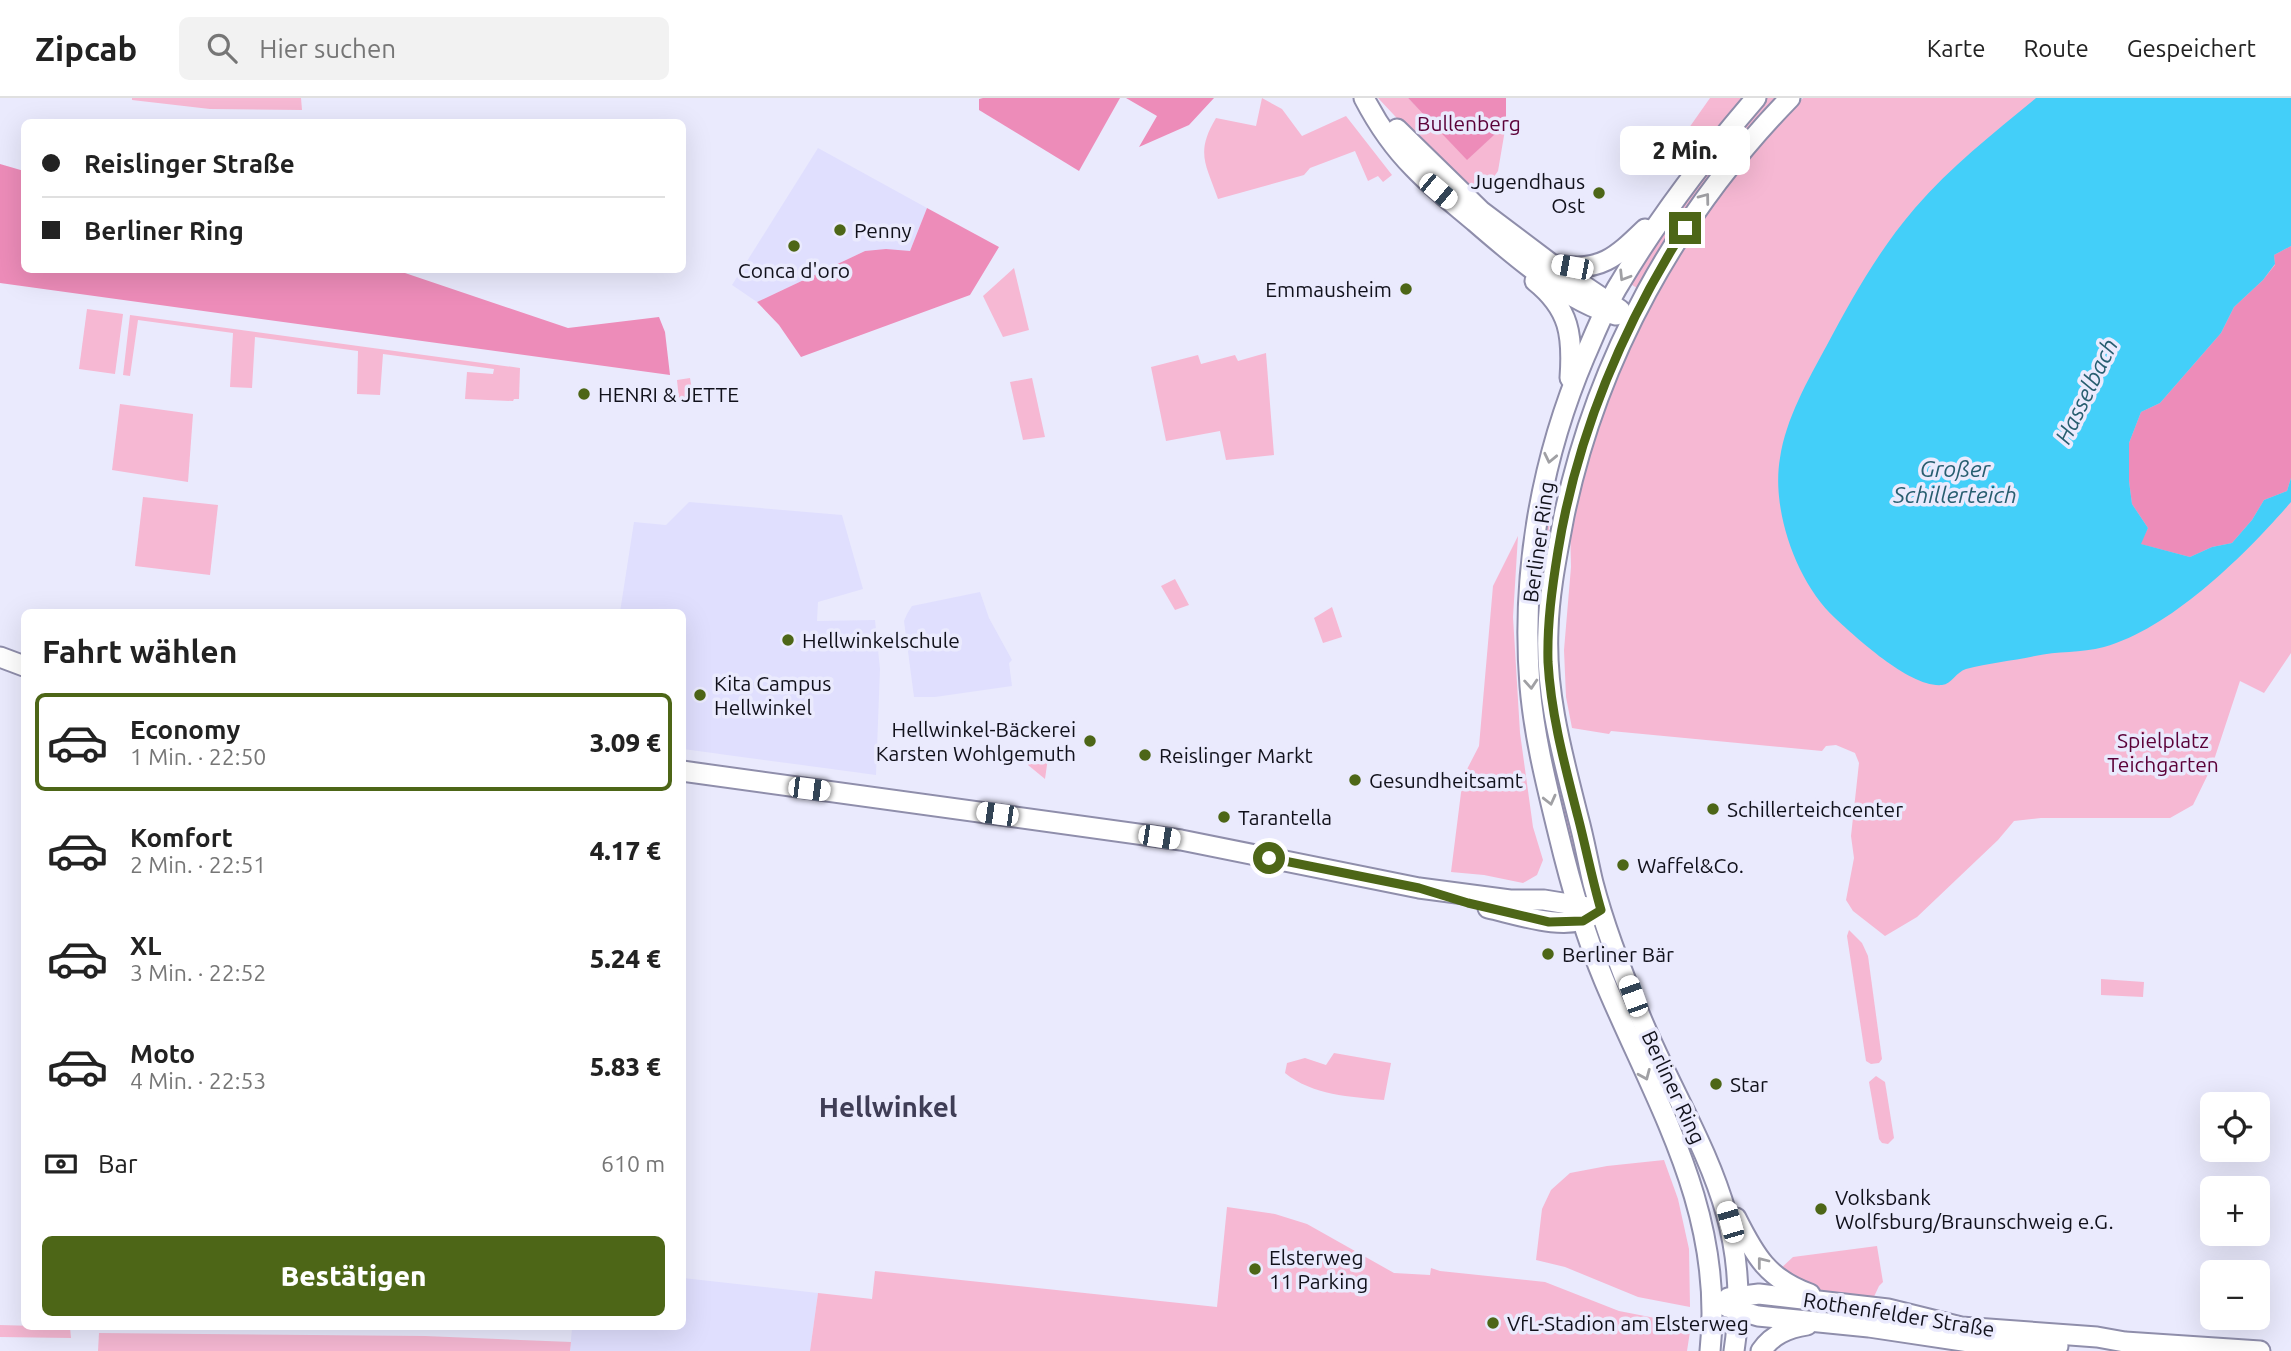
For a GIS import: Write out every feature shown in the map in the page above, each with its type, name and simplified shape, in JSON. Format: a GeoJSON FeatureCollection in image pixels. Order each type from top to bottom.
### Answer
{"type":"FeatureCollection","features":[{"type":"Feature","properties":{"kind":"street"},"geometry":{"type":"LineString","coordinates":[[1365,98],[1376,121],[1412,166],[1501,244],[1584,304],[1607,307]]}},
{"type":"Feature","properties":{"kind":"street"},"geometry":{"type":"LineString","coordinates":[[1365,98],[1473,203],[1607,307],[1632,319]]}},
{"type":"Feature","properties":{"kind":"street","name":"Berliner Ring"},"geometry":{"type":"LineString","coordinates":[[1710,1351],[1713,1302],[1703,1224],[1686,1168],[1604,979],[1565,860],[1537,739],[1530,686],[1528,622],[1531,560],[1557,428],[1569,393],[1618,285],[1667,209],[1756,98]]}},
{"type":"Feature","properties":{"kind":"street","name":"Berliner Ring"},"geometry":{"type":"LineString","coordinates":[[1734,1351],[1739,1303],[1736,1255],[1723,1197],[1641,1018],[1601,910],[1563,761],[1552,696],[1548,631],[1553,578],[1572,478],[1603,383],[1632,319],[1699,206],[1750,139],[1790,98]]}},
{"type":"Feature","properties":{"kind":"street"},"geometry":{"type":"LineString","coordinates":[[1550,263],[1587,267],[1609,260],[1667,209]]}},
{"type":"Feature","properties":{"kind":"street"},"geometry":{"type":"LineString","coordinates":[[1501,244],[1524,272],[1547,291],[1565,318],[1569,327],[1572,356],[1569,393]]}},
{"type":"Feature","properties":{"kind":"street"},"geometry":{"type":"LineString","coordinates":[[0,657],[21,665]]}},
{"type":"Feature","properties":{"kind":"street"},"geometry":{"type":"LineString","coordinates":[[686,772],[1181,840],[1419,888],[1510,900],[1544,900],[1581,913]]}},
{"type":"Feature","properties":{"kind":"street"},"geometry":{"type":"LineString","coordinates":[[1544,900],[1553,888],[1565,860]]}},
{"type":"Feature","properties":{"kind":"street"},"geometry":{"type":"LineString","coordinates":[[1419,888],[1468,903],[1549,922],[1601,910]]}},
{"type":"Feature","properties":{"kind":"street"},"geometry":{"type":"LineString","coordinates":[[1723,1197],[1756,1256],[1775,1278],[1834,1302]]}},
{"type":"Feature","properties":{"kind":"street","name":"Rothenfelder Straße"},"geometry":{"type":"LineString","coordinates":[[1739,1303],[1759,1294],[1888,1309],[1961,1327],[2260,1351]]}},
{"type":"Feature","properties":{"kind":"street","name":"Rothenfelder Straße"},"geometry":{"type":"LineString","coordinates":[[1713,1302],[1739,1303],[1828,1323],[1989,1345],[2097,1346],[2125,1342]]}},
{"type":"Feature","properties":{"kind":"street"},"geometry":{"type":"LineString","coordinates":[[1761,1351],[1773,1337],[1783,1331],[1802,1325],[1828,1323]]}},
{"type":"Feature","properties":{"kind":"shaded area"},"geometry":{"type":"Polygon","coordinates":[[[818,148],[927,208],[910,251],[865,251],[757,302],[732,285],[818,148]]]}},
{"type":"Feature","properties":{"kind":"shaded area","name":"Hellwinkelschule"},"geometry":{"type":"Polygon","coordinates":[[[689,502],[842,515],[863,589],[818,602],[817,621],[875,620],[880,669],[876,775],[686,749],[686,609],[620,609],[634,522],[666,525],[689,502]]]}},
{"type":"Feature","properties":{"kind":"shaded area"},"geometry":{"type":"Polygon","coordinates":[[[980,592],[989,618],[1012,660],[1009,663],[1012,686],[935,697],[914,697],[904,621],[912,606],[980,592]]]}},
{"type":"Feature","properties":{"kind":"shaded area"},"geometry":{"type":"Polygon","coordinates":[[[686,1278],[818,1293],[810,1351],[570,1351],[572,1330],[686,1330],[686,1278]]]}},
{"type":"Feature","properties":{"kind":"green space"},"geometry":{"type":"Polygon","coordinates":[[[132,98],[301,98],[302,110],[210,109],[132,98]]]}},
{"type":"Feature","properties":{"kind":"green space"},"geometry":{"type":"Polygon","coordinates":[[[1120,98],[1079,171],[979,110],[979,99],[1120,98]]]}},
{"type":"Feature","properties":{"kind":"green space"},"geometry":{"type":"Polygon","coordinates":[[[1126,98],[1214,98],[1189,125],[1139,147],[1157,116],[1126,98]]]}},
{"type":"Feature","properties":{"kind":"green space"},"geometry":{"type":"Polygon","coordinates":[[[1262,98],[1282,109],[1302,136],[1346,116],[1392,175],[1383,182],[1378,176],[1368,181],[1355,151],[1310,168],[1304,175],[1218,199],[1204,150],[1210,130],[1216,118],[1256,126],[1262,98]]]}},
{"type":"Feature","properties":{"kind":"green space"},"geometry":{"type":"Polygon","coordinates":[[[1378,98],[1408,98],[1467,159],[1506,124],[1498,171],[1484,191],[1455,180],[1378,98]]]}},
{"type":"Feature","properties":{"kind":"green space","name":"Bullenberg"},"geometry":{"type":"Polygon","coordinates":[[[1408,98],[1506,98],[1506,124],[1467,160],[1408,98]]]}},
{"type":"Feature","properties":{"kind":"green space"},"geometry":{"type":"Polygon","coordinates":[[[1710,98],[1746,98],[1692,158],[1677,145],[1710,98]]]}},
{"type":"Feature","properties":{"kind":"green space"},"geometry":{"type":"Polygon","coordinates":[[[1764,98],[1781,98],[1640,290],[1629,283],[1683,201],[1764,98]]]}},
{"type":"Feature","properties":{"kind":"green space","name":"Spielplatz Teichgarten"},"geometry":{"type":"Polygon","coordinates":[[[1803,98],[2291,98],[2291,653],[2264,693],[2240,681],[2212,766],[2193,805],[2170,818],[2041,818],[2014,821],[1998,840],[1917,917],[1885,936],[1853,911],[1846,900],[1854,858],[1851,836],[1859,763],[1855,753],[1836,745],[1826,746],[1822,751],[1611,731],[1609,734],[1572,728],[1566,697],[1564,650],[1571,567],[1570,524],[1584,453],[1649,300],[1699,220],[1744,161],[1803,98]]]}},
{"type":"Feature","properties":{"kind":"green space"},"geometry":{"type":"Polygon","coordinates":[[[0,164],[21,170],[21,273],[405,273],[568,328],[659,317],[665,332],[670,375],[0,283],[0,164]]]}},
{"type":"Feature","properties":{"kind":"green space"},"geometry":{"type":"Polygon","coordinates":[[[927,208],[999,247],[970,295],[801,357],[779,325],[757,302],[865,251],[910,251],[927,208]]]}},
{"type":"Feature","properties":{"kind":"green space"},"geometry":{"type":"Polygon","coordinates":[[[2291,246],[2291,478],[2287,491],[2264,500],[2252,520],[2232,543],[2212,547],[2190,557],[2140,544],[2148,528],[2132,504],[2129,443],[2141,412],[2160,403],[2221,333],[2234,307],[2275,265],[2274,255],[2291,246]]]}},
{"type":"Feature","properties":{"kind":"green space"},"geometry":{"type":"Polygon","coordinates":[[[1014,268],[1029,330],[1003,337],[983,296],[1014,268]]]}},
{"type":"Feature","properties":{"kind":"green space"},"geometry":{"type":"Polygon","coordinates":[[[87,309],[123,314],[115,374],[79,369],[87,309]]]}},
{"type":"Feature","properties":{"kind":"green space"},"geometry":{"type":"Polygon","coordinates":[[[130,315],[520,368],[519,399],[465,399],[467,372],[493,374],[494,369],[383,354],[380,395],[357,394],[358,351],[255,337],[252,388],[230,387],[233,333],[138,320],[130,376],[123,375],[130,315]]]}},
{"type":"Feature","properties":{"kind":"green space"},"geometry":{"type":"Polygon","coordinates":[[[1600,340],[1602,341],[1576,406],[1556,478],[1544,565],[1541,613],[1583,870],[1574,868],[1564,830],[1537,690],[1538,562],[1564,429],[1600,340]]]}},
{"type":"Feature","properties":{"kind":"green space"},"geometry":{"type":"Polygon","coordinates":[[[1266,353],[1274,455],[1226,460],[1220,431],[1166,441],[1151,367],[1198,355],[1201,364],[1235,355],[1238,361],[1266,353]]]}},
{"type":"Feature","properties":{"kind":"green space"},"geometry":{"type":"Polygon","coordinates":[[[690,378],[693,397],[679,399],[677,380],[690,378]]]}},
{"type":"Feature","properties":{"kind":"green space"},"geometry":{"type":"Polygon","coordinates":[[[1032,378],[1045,437],[1023,440],[1010,382],[1032,378]]]}},
{"type":"Feature","properties":{"kind":"green space"},"geometry":{"type":"Polygon","coordinates":[[[120,404],[193,414],[188,482],[112,470],[120,404]]]}},
{"type":"Feature","properties":{"kind":"green space"},"geometry":{"type":"Polygon","coordinates":[[[143,497],[218,505],[210,575],[135,566],[143,497]]]}},
{"type":"Feature","properties":{"kind":"green space"},"geometry":{"type":"Polygon","coordinates":[[[1518,536],[1513,617],[1520,733],[1533,827],[1543,860],[1537,875],[1523,883],[1451,872],[1463,777],[1479,746],[1493,586],[1518,536]]]}},
{"type":"Feature","properties":{"kind":"green space"},"geometry":{"type":"Polygon","coordinates":[[[1175,579],[1189,605],[1175,610],[1161,586],[1175,579]]]}},
{"type":"Feature","properties":{"kind":"green space"},"geometry":{"type":"Polygon","coordinates":[[[1332,607],[1342,637],[1323,643],[1314,618],[1332,607]]]}},
{"type":"Feature","properties":{"kind":"green space"},"geometry":{"type":"Polygon","coordinates":[[[1039,748],[1049,751],[1045,779],[1028,765],[1031,753],[1039,748]]]}},
{"type":"Feature","properties":{"kind":"green space"},"geometry":{"type":"Polygon","coordinates":[[[1849,930],[1862,943],[1868,956],[1882,1059],[1879,1063],[1871,1064],[1866,1061],[1847,936],[1849,930]]]}},
{"type":"Feature","properties":{"kind":"green space"},"geometry":{"type":"Polygon","coordinates":[[[2101,979],[2144,982],[2143,997],[2101,995],[2101,979]]]}},
{"type":"Feature","properties":{"kind":"green space"},"geometry":{"type":"Polygon","coordinates":[[[1334,1053],[1391,1063],[1384,1100],[1319,1090],[1285,1073],[1287,1063],[1305,1058],[1326,1065],[1334,1053]]]}},
{"type":"Feature","properties":{"kind":"green space"},"geometry":{"type":"Polygon","coordinates":[[[1876,1076],[1885,1082],[1894,1138],[1888,1144],[1879,1139],[1869,1082],[1876,1076]]]}},
{"type":"Feature","properties":{"kind":"green space"},"geometry":{"type":"Polygon","coordinates":[[[1664,1160],[1678,1199],[1689,1249],[1690,1307],[1638,1297],[1565,1267],[1536,1260],[1542,1209],[1551,1190],[1570,1173],[1664,1160]]]}},
{"type":"Feature","properties":{"kind":"green space"},"geometry":{"type":"Polygon","coordinates":[[[1227,1207],[1275,1214],[1307,1224],[1394,1273],[1430,1275],[1431,1268],[1545,1282],[1619,1311],[1691,1325],[1687,1351],[810,1351],[818,1293],[872,1299],[875,1271],[1217,1307],[1227,1207]]]}},
{"type":"Feature","properties":{"kind":"green space"},"geometry":{"type":"Polygon","coordinates":[[[1877,1246],[1883,1282],[1871,1303],[1823,1292],[1779,1270],[1793,1257],[1877,1246]]]}},
{"type":"Feature","properties":{"kind":"green space"},"geometry":{"type":"Polygon","coordinates":[[[0,1325],[21,1326],[21,1330],[70,1330],[71,1338],[0,1337],[0,1325]]]}},
{"type":"Feature","properties":{"kind":"green space"},"geometry":{"type":"Polygon","coordinates":[[[99,1333],[425,1336],[571,1342],[570,1351],[98,1351],[99,1333]]]}},
{"type":"Feature","properties":{"kind":"water","name":"Großer Schillerteich"},"geometry":{"type":"Polygon","coordinates":[[[2036,98],[2291,98],[2291,246],[2274,255],[2275,264],[2263,280],[2234,307],[2221,333],[2160,403],[2141,412],[2129,443],[2129,481],[2132,504],[2148,528],[2141,544],[2190,557],[2212,547],[2232,543],[2252,520],[2264,500],[2287,491],[2291,478],[2291,502],[2230,566],[2156,624],[2104,647],[2043,654],[1974,667],[1963,671],[1945,684],[1929,684],[1915,679],[1870,649],[1835,618],[1809,585],[1798,565],[1783,522],[1778,478],[1780,458],[1787,428],[1805,386],[1857,291],[1890,240],[1943,178],[2036,98]]]}},
{"type":"Feature","properties":{"kind":"place","name":"Jugendhaus Ost"},"geometry":{"type":"Point","coordinates":[1599,193]}},
{"type":"Feature","properties":{"kind":"place","name":"Penny"},"geometry":{"type":"Point","coordinates":[840,230]}},
{"type":"Feature","properties":{"kind":"place","name":"Conca d'oro"},"geometry":{"type":"Point","coordinates":[794,246]}},
{"type":"Feature","properties":{"kind":"place","name":"Emmausheim"},"geometry":{"type":"Point","coordinates":[1406,289]}},
{"type":"Feature","properties":{"kind":"place","name":"HENRI & JETTE"},"geometry":{"type":"Point","coordinates":[584,394]}},
{"type":"Feature","properties":{"kind":"place","name":"Hellwinkelschule"},"geometry":{"type":"Point","coordinates":[788,640]}},
{"type":"Feature","properties":{"kind":"place","name":"Kita Campus Hellwinkel"},"geometry":{"type":"Point","coordinates":[700,695]}},
{"type":"Feature","properties":{"kind":"place","name":"Hellwinkel-Bäckerei Karsten Wohlgemuth"},"geometry":{"type":"Point","coordinates":[1090,741]}},
{"type":"Feature","properties":{"kind":"place","name":"Reislinger Markt"},"geometry":{"type":"Point","coordinates":[1145,755]}},
{"type":"Feature","properties":{"kind":"place","name":"Gesundheitsamt"},"geometry":{"type":"Point","coordinates":[1355,780]}},
{"type":"Feature","properties":{"kind":"place","name":"Schillerteichcenter"},"geometry":{"type":"Point","coordinates":[1713,809]}},
{"type":"Feature","properties":{"kind":"place","name":"Tarantella"},"geometry":{"type":"Point","coordinates":[1224,817]}},
{"type":"Feature","properties":{"kind":"place","name":"Waffel&Co."},"geometry":{"type":"Point","coordinates":[1623,865]}},
{"type":"Feature","properties":{"kind":"place","name":"Berliner Bär"},"geometry":{"type":"Point","coordinates":[1548,954]}},
{"type":"Feature","properties":{"kind":"place","name":"Star"},"geometry":{"type":"Point","coordinates":[1716,1084]}},
{"type":"Feature","properties":{"kind":"place","name":"Volksbank Wolfsburg/Braunschweig e.G."},"geometry":{"type":"Point","coordinates":[1821,1209]}},
{"type":"Feature","properties":{"kind":"place","name":"Elsterweg 11 Parking"},"geometry":{"type":"Point","coordinates":[1255,1269]}},
{"type":"Feature","properties":{"kind":"place","name":"VfL-Stadion am Elsterweg"},"geometry":{"type":"Point","coordinates":[1493,1323]}},
{"type":"Feature","properties":{"kind":"district","name":"Hellwinkel"},"geometry":{"type":"Point","coordinates":[888,1106]}},
{"type":"Feature","properties":{"kind":"route"},"geometry":{"type":"LineString","coordinates":[[1269,858],[1419,888],[1468,903],[1549,922],[1583,921],[1601,910],[1563,761],[1552,696],[1548,631],[1553,578],[1572,478],[1603,383],[1642,299],[1685,228]]}},
{"type":"Feature","properties":{"kind":"water label","name":"Hasselbach"},"geometry":{"type":"Point","coordinates":[2086,391]}}]}
